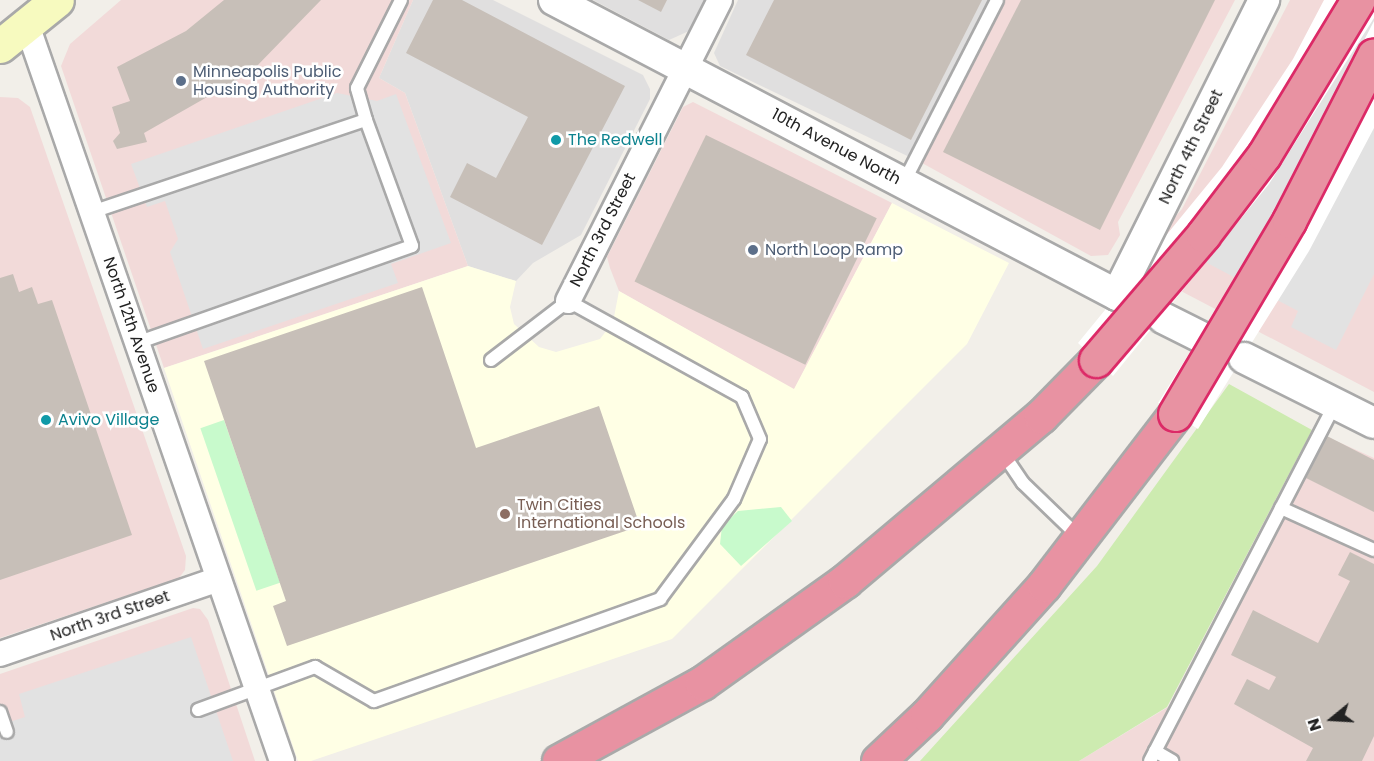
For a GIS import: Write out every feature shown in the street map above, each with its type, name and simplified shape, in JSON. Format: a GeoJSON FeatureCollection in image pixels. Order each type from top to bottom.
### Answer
{"type":"FeatureCollection","features":[{"type":"Feature","properties":{"kind":"highway"},"geometry":{"type":"LineString","coordinates":[[558,761],[653,712],[752,650],[892,546],[1001,450],[1096,360],[1190,251],[1264,155],[1358,0]]}},
{"type":"Feature","properties":{"kind":"highway"},"geometry":{"type":"LineString","coordinates":[[878,761],[984,655],[1082,539],[1175,414],[1289,221],[1374,55]]}},
{"type":"Feature","properties":{"kind":"main road"},"geometry":{"type":"LineString","coordinates":[[0,46],[57,0]]}},
{"type":"Feature","properties":{"kind":"street","name":"10th Avenue North"},"geometry":{"type":"LineString","coordinates":[[554,0],[1118,295]]}},
{"type":"Feature","properties":{"kind":"street","name":"North 3rd Street"},"geometry":{"type":"LineString","coordinates":[[568,301],[720,0]]}},
{"type":"Feature","properties":{"kind":"street","name":"North 4th Street"},"geometry":{"type":"LineString","coordinates":[[1118,295],[1264,0]]}},
{"type":"Feature","properties":{"kind":"street","name":"North 12th Avenue"},"geometry":{"type":"LineString","coordinates":[[27,25],[282,761]]}},
{"type":"Feature","properties":{"kind":"street"},"geometry":{"type":"LineString","coordinates":[[1163,318],[1201,337]]}},
{"type":"Feature","properties":{"kind":"street"},"geometry":{"type":"LineString","coordinates":[[1244,358],[1374,423]]}},
{"type":"Feature","properties":{"kind":"street","name":"North 3rd Street"},"geometry":{"type":"LineString","coordinates":[[0,654],[219,579]]}},
{"type":"Feature","properties":{"kind":"lane"},"geometry":{"type":"LineString","coordinates":[[137,343],[412,246],[366,120],[357,88],[401,0]]}},
{"type":"Feature","properties":{"kind":"lane"},"geometry":{"type":"LineString","coordinates":[[904,182],[997,0]]}},
{"type":"Feature","properties":{"kind":"lane"},"geometry":{"type":"LineString","coordinates":[[92,212],[366,120]]}},
{"type":"Feature","properties":{"kind":"lane"},"geometry":{"type":"LineString","coordinates":[[198,710],[258,691],[279,678],[315,667],[374,701],[660,598],[734,499],[760,440],[742,397],[568,301],[491,360]]}},
{"type":"Feature","properties":{"kind":"lane"},"geometry":{"type":"LineString","coordinates":[[1172,761],[1153,756],[1335,404]]}},
{"type":"Feature","properties":{"kind":"lane"},"geometry":{"type":"LineString","coordinates":[[1001,450],[1023,483],[1082,539]]}},
{"type":"Feature","properties":{"kind":"lane"},"geometry":{"type":"LineString","coordinates":[[1281,508],[1374,550]]}},
{"type":"Feature","properties":{"kind":"lane"},"geometry":{"type":"LineString","coordinates":[[0,712],[7,732]]}},
{"type":"Feature","properties":{"kind":"shaded area"},"geometry":{"type":"Polygon","coordinates":[[[121,0],[413,0],[379,78],[405,93],[468,266],[164,368],[61,66],[70,44],[121,0]]]}},
{"type":"Feature","properties":{"kind":"shaded area"},"geometry":{"type":"Polygon","coordinates":[[[413,0],[493,0],[643,75],[650,89],[650,99],[581,235],[533,263],[516,281],[468,266],[405,93],[379,78],[413,0]]]}},
{"type":"Feature","properties":{"kind":"shaded area"},"geometry":{"type":"Polygon","coordinates":[[[593,0],[705,0],[689,31],[669,40],[593,0]]]}},
{"type":"Feature","properties":{"kind":"shaded area"},"geometry":{"type":"Polygon","coordinates":[[[738,0],[999,0],[922,163],[720,66],[714,53],[738,0]]]}},
{"type":"Feature","properties":{"kind":"shaded area"},"geometry":{"type":"Polygon","coordinates":[[[999,0],[1235,0],[1118,222],[1120,235],[1108,255],[1091,256],[922,163],[999,0]]]}},
{"type":"Feature","properties":{"kind":"shaded area"},"geometry":{"type":"Polygon","coordinates":[[[1290,0],[1374,0],[1374,392],[1158,279],[1149,265],[1160,234],[1182,209],[1290,0]]]}},
{"type":"Feature","properties":{"kind":"shaded area"},"geometry":{"type":"Polygon","coordinates":[[[1374,0],[1374,274],[1336,350],[1291,327],[1298,311],[1194,256],[1374,0]]]}},
{"type":"Feature","properties":{"kind":"shaded area"},"geometry":{"type":"Polygon","coordinates":[[[337,93],[377,101],[396,94],[451,243],[391,264],[398,283],[203,349],[170,252],[178,239],[165,201],[147,207],[131,164],[337,93]]]}},
{"type":"Feature","properties":{"kind":"shaded area"},"geometry":{"type":"Polygon","coordinates":[[[0,97],[18,98],[30,107],[186,556],[185,570],[179,578],[0,638],[0,97]]]}},
{"type":"Feature","properties":{"kind":"shaded area","name":"North Loop Ramp"},"geometry":{"type":"Polygon","coordinates":[[[693,102],[892,203],[794,390],[619,291],[610,268],[607,257],[683,107],[693,102]]]}},
{"type":"Feature","properties":{"kind":"shaded area","name":"Twin Cities International Schools"},"geometry":{"type":"Polygon","coordinates":[[[892,203],[1009,263],[967,344],[672,639],[311,761],[298,761],[164,368],[468,266],[516,281],[510,307],[514,324],[539,347],[556,352],[600,339],[613,322],[619,291],[794,389],[892,203]]]}},
{"type":"Feature","properties":{"kind":"shaded area"},"geometry":{"type":"Polygon","coordinates":[[[1312,430],[1374,458],[1374,761],[1079,761],[1168,707],[1312,430]]]}},
{"type":"Feature","properties":{"kind":"shaded area"},"geometry":{"type":"Polygon","coordinates":[[[193,608],[200,609],[208,620],[255,761],[0,761],[0,674],[193,608]]]}},
{"type":"Feature","properties":{"kind":"shaded area"},"geometry":{"type":"Polygon","coordinates":[[[191,637],[233,761],[0,761],[0,725],[25,717],[19,694],[191,637]]]}},
{"type":"Feature","properties":{"kind":"green space"},"geometry":{"type":"Polygon","coordinates":[[[1229,384],[1312,430],[1167,707],[1079,761],[920,761],[1097,566],[1229,384]]]}},
{"type":"Feature","properties":{"kind":"green space"},"geometry":{"type":"Polygon","coordinates":[[[224,420],[280,583],[256,591],[200,428],[224,420]]]}},
{"type":"Feature","properties":{"kind":"green space"},"geometry":{"type":"Polygon","coordinates":[[[781,507],[792,521],[741,566],[720,544],[722,526],[738,511],[781,507]]]}},
{"type":"Feature","properties":{"kind":"pier"},"geometry":{"type":"Polygon","coordinates":[[[1324,0],[1374,0],[1374,18],[1269,184],[1113,376],[1078,343],[1222,167],[1293,59],[1324,0]]]}},
{"type":"Feature","properties":{"kind":"pier"},"geometry":{"type":"Polygon","coordinates":[[[1374,21],[1374,128],[1309,251],[1198,429],[1158,403],[1264,234],[1374,21]]]}},
{"type":"Feature","properties":{"kind":"building","name":"Minneapolis Public Housing Authority"},"geometry":{"type":"Polygon","coordinates":[[[224,0],[321,0],[251,72],[144,133],[147,142],[117,149],[113,141],[120,133],[112,107],[130,101],[117,67],[186,31],[224,0]]]}},
{"type":"Feature","properties":{"kind":"building","name":"The Redwell"},"geometry":{"type":"Polygon","coordinates":[[[433,0],[462,0],[625,86],[542,245],[450,197],[467,163],[496,178],[528,117],[406,53],[433,0]]]}},
{"type":"Feature","properties":{"kind":"building"},"geometry":{"type":"Polygon","coordinates":[[[638,0],[667,0],[661,12],[638,0]]]}},
{"type":"Feature","properties":{"kind":"building"},"geometry":{"type":"Polygon","coordinates":[[[774,0],[982,0],[911,140],[746,55],[774,0]]]}},
{"type":"Feature","properties":{"kind":"building"},"geometry":{"type":"Polygon","coordinates":[[[1021,0],[1215,0],[1100,230],[943,152],[1021,0]]]}},
{"type":"Feature","properties":{"kind":"building","name":"North Loop Ramp"},"geometry":{"type":"Polygon","coordinates":[[[706,135],[877,218],[805,365],[635,282],[706,135]]]}},
{"type":"Feature","properties":{"kind":"building","name":"Avivo Village"},"geometry":{"type":"Polygon","coordinates":[[[13,274],[19,292],[32,287],[38,304],[52,300],[132,535],[0,580],[0,278],[13,274]]]}},
{"type":"Feature","properties":{"kind":"building"},"geometry":{"type":"Polygon","coordinates":[[[422,287],[476,448],[599,406],[640,526],[287,646],[273,606],[286,601],[204,361],[422,287]]]}},
{"type":"Feature","properties":{"kind":"building"},"geometry":{"type":"Polygon","coordinates":[[[1327,436],[1374,460],[1374,512],[1306,478],[1327,436]]]}},
{"type":"Feature","properties":{"kind":"building"},"geometry":{"type":"Polygon","coordinates":[[[1350,552],[1374,564],[1374,736],[1362,761],[1306,761],[1313,748],[1234,704],[1247,679],[1269,690],[1276,677],[1231,655],[1253,610],[1318,643],[1350,581],[1338,575],[1350,552]]]}},
{"type":"Feature","properties":{"kind":"place","name":"Minneapolis Public Housing Authority"},"geometry":{"type":"Point","coordinates":[181,81]}},
{"type":"Feature","properties":{"kind":"place","name":"The Redwell"},"geometry":{"type":"Point","coordinates":[556,140]}},
{"type":"Feature","properties":{"kind":"place","name":"North Loop Ramp"},"geometry":{"type":"Point","coordinates":[753,250]}},
{"type":"Feature","properties":{"kind":"place","name":"Avivo Village"},"geometry":{"type":"Point","coordinates":[46,420]}},
{"type":"Feature","properties":{"kind":"place","name":"Twin Cities International Schools"},"geometry":{"type":"Point","coordinates":[505,514]}}]}
